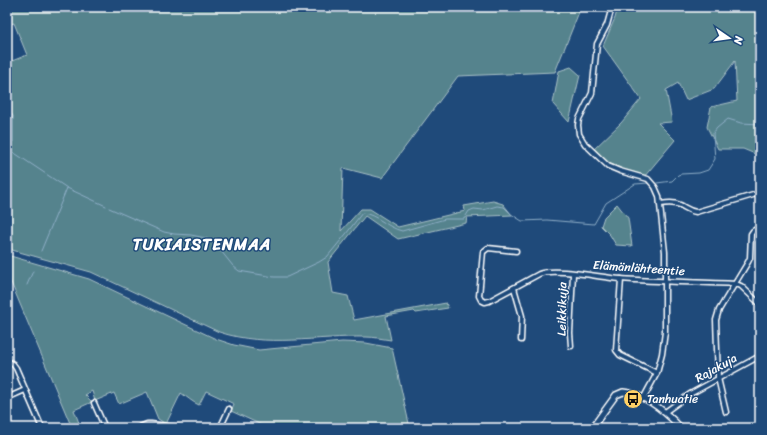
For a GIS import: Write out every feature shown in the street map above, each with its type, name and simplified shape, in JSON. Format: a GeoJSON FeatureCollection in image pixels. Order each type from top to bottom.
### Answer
{"type":"FeatureCollection","features":[{"type":"Feature","properties":{"kind":"street"},"geometry":{"type":"LineString","coordinates":[[612,7],[607,25],[597,44],[592,93],[579,119],[578,134],[585,144],[608,166],[648,179],[655,187],[660,204],[664,252],[665,332],[662,354],[657,373],[643,399]]}},
{"type":"Feature","properties":{"kind":"street"},"geometry":{"type":"LineString","coordinates":[[660,204],[673,203],[696,212],[760,193]]}},
{"type":"Feature","properties":{"kind":"street"},"geometry":{"type":"LineString","coordinates":[[726,412],[718,378],[716,320],[719,310],[736,284],[750,258],[751,234],[760,227]]}},
{"type":"Feature","properties":{"kind":"street","name":"Elämänlähteentie"},"geometry":{"type":"LineString","coordinates":[[516,251],[488,248],[483,252],[479,298],[482,301],[487,302],[541,273],[548,272],[593,275],[621,279],[736,284]]}},
{"type":"Feature","properties":{"kind":"street","name":"Leikkikuja"},"geometry":{"type":"LineString","coordinates":[[571,346],[570,330],[573,274]]}},
{"type":"Feature","properties":{"kind":"street"},"geometry":{"type":"LineString","coordinates":[[621,279],[616,350],[620,355],[657,373]]}},
{"type":"Feature","properties":{"kind":"street"},"geometry":{"type":"LineString","coordinates":[[736,284],[741,286],[760,304]]}},
{"type":"Feature","properties":{"kind":"street"},"geometry":{"type":"LineString","coordinates":[[514,288],[522,316],[521,340]]}},
{"type":"Feature","properties":{"kind":"street","name":"Rajakuja"},"geometry":{"type":"LineString","coordinates":[[665,412],[690,394],[758,357]]}},
{"type":"Feature","properties":{"kind":"street"},"geometry":{"type":"LineString","coordinates":[[7,361],[13,364],[16,368],[41,428]]}},
{"type":"Feature","properties":{"kind":"street"},"geometry":{"type":"LineString","coordinates":[[7,398],[26,390]]}},
{"type":"Feature","properties":{"kind":"street"},"geometry":{"type":"LineString","coordinates":[[592,428],[616,395],[621,392],[626,392],[643,399],[665,412],[681,428]]}},
{"type":"Feature","properties":{"kind":"street"},"geometry":{"type":"LineString","coordinates":[[94,404],[105,428]]}},
{"type":"Feature","properties":{"kind":"street"},"geometry":{"type":"LineString","coordinates":[[220,428],[229,409]]}},
{"type":"Feature","properties":{"kind":"street"},"geometry":{"type":"LineString","coordinates":[[137,428],[147,424],[180,428]]}},
{"type":"Feature","properties":{"kind":"green space"},"geometry":{"type":"Polygon","coordinates":[[[7,7],[581,7],[555,72],[458,76],[382,178],[343,168],[341,231],[361,209],[370,209],[398,227],[465,211],[464,206],[493,201],[503,204],[512,215],[467,217],[466,223],[398,239],[365,216],[328,262],[333,293],[348,296],[354,320],[446,303],[448,308],[416,313],[414,311],[386,316],[391,340],[366,337],[348,337],[274,340],[237,337],[219,332],[91,272],[12,250],[7,239],[7,63],[27,55],[14,23],[7,25],[7,7]]]}},
{"type":"Feature","properties":{"kind":"green space"},"geometry":{"type":"Polygon","coordinates":[[[618,7],[760,7],[760,116],[757,121],[760,122],[760,156],[743,149],[718,149],[707,127],[711,107],[737,101],[735,61],[714,89],[686,100],[678,83],[666,90],[672,122],[658,123],[675,140],[644,177],[608,166],[592,151],[621,123],[641,99],[603,46],[618,7]]]}},
{"type":"Feature","properties":{"kind":"green space"},"geometry":{"type":"Polygon","coordinates":[[[571,67],[580,75],[569,122],[553,104],[559,71],[571,67]]]}},
{"type":"Feature","properties":{"kind":"green space"},"geometry":{"type":"Polygon","coordinates":[[[617,204],[628,218],[632,246],[616,245],[610,235],[601,226],[604,217],[617,204]]]}},
{"type":"Feature","properties":{"kind":"green space"},"geometry":{"type":"Polygon","coordinates":[[[7,255],[89,279],[216,339],[234,345],[259,350],[342,342],[366,343],[392,348],[410,428],[268,428],[231,411],[234,404],[206,391],[199,405],[181,393],[166,424],[158,419],[147,392],[119,404],[114,393],[95,401],[92,391],[85,395],[92,402],[74,410],[81,428],[72,428],[7,273],[7,255]]]}},
{"type":"Feature","properties":{"kind":"waterway"},"geometry":{"type":"LineString","coordinates":[[7,107],[13,116],[13,152],[67,188],[106,206]]}},
{"type":"Feature","properties":{"kind":"waterway"},"geometry":{"type":"LineString","coordinates":[[757,123],[760,115]]}},
{"type":"Feature","properties":{"kind":"waterway"},"geometry":{"type":"LineString","coordinates":[[657,183],[672,181],[681,174],[699,173],[708,170],[715,159],[713,133],[728,119],[741,123],[760,124]]}},
{"type":"Feature","properties":{"kind":"waterway"},"geometry":{"type":"LineString","coordinates":[[109,208],[164,232],[206,238],[217,246],[233,266],[239,271],[274,277],[287,277],[327,257],[362,213],[372,216],[402,231],[445,219],[464,219],[469,211],[474,209],[483,210],[497,206],[504,207],[511,214],[522,221],[547,220],[594,224],[606,203],[635,184],[649,183]]}},
{"type":"Feature","properties":{"kind":"waterway"},"geometry":{"type":"LineString","coordinates":[[41,251],[67,188]]}},
{"type":"Feature","properties":{"kind":"waterway"},"geometry":{"type":"LineString","coordinates":[[27,285],[33,271]]}},
{"type":"Feature","properties":{"kind":"place","name":"Tanhuatie"},"geometry":{"type":"Point","coordinates":[633,399]}},
{"type":"Feature","properties":{"kind":"district","name":"TUKIAISTENMAA"},"geometry":{"type":"Point","coordinates":[202,244]}}]}
